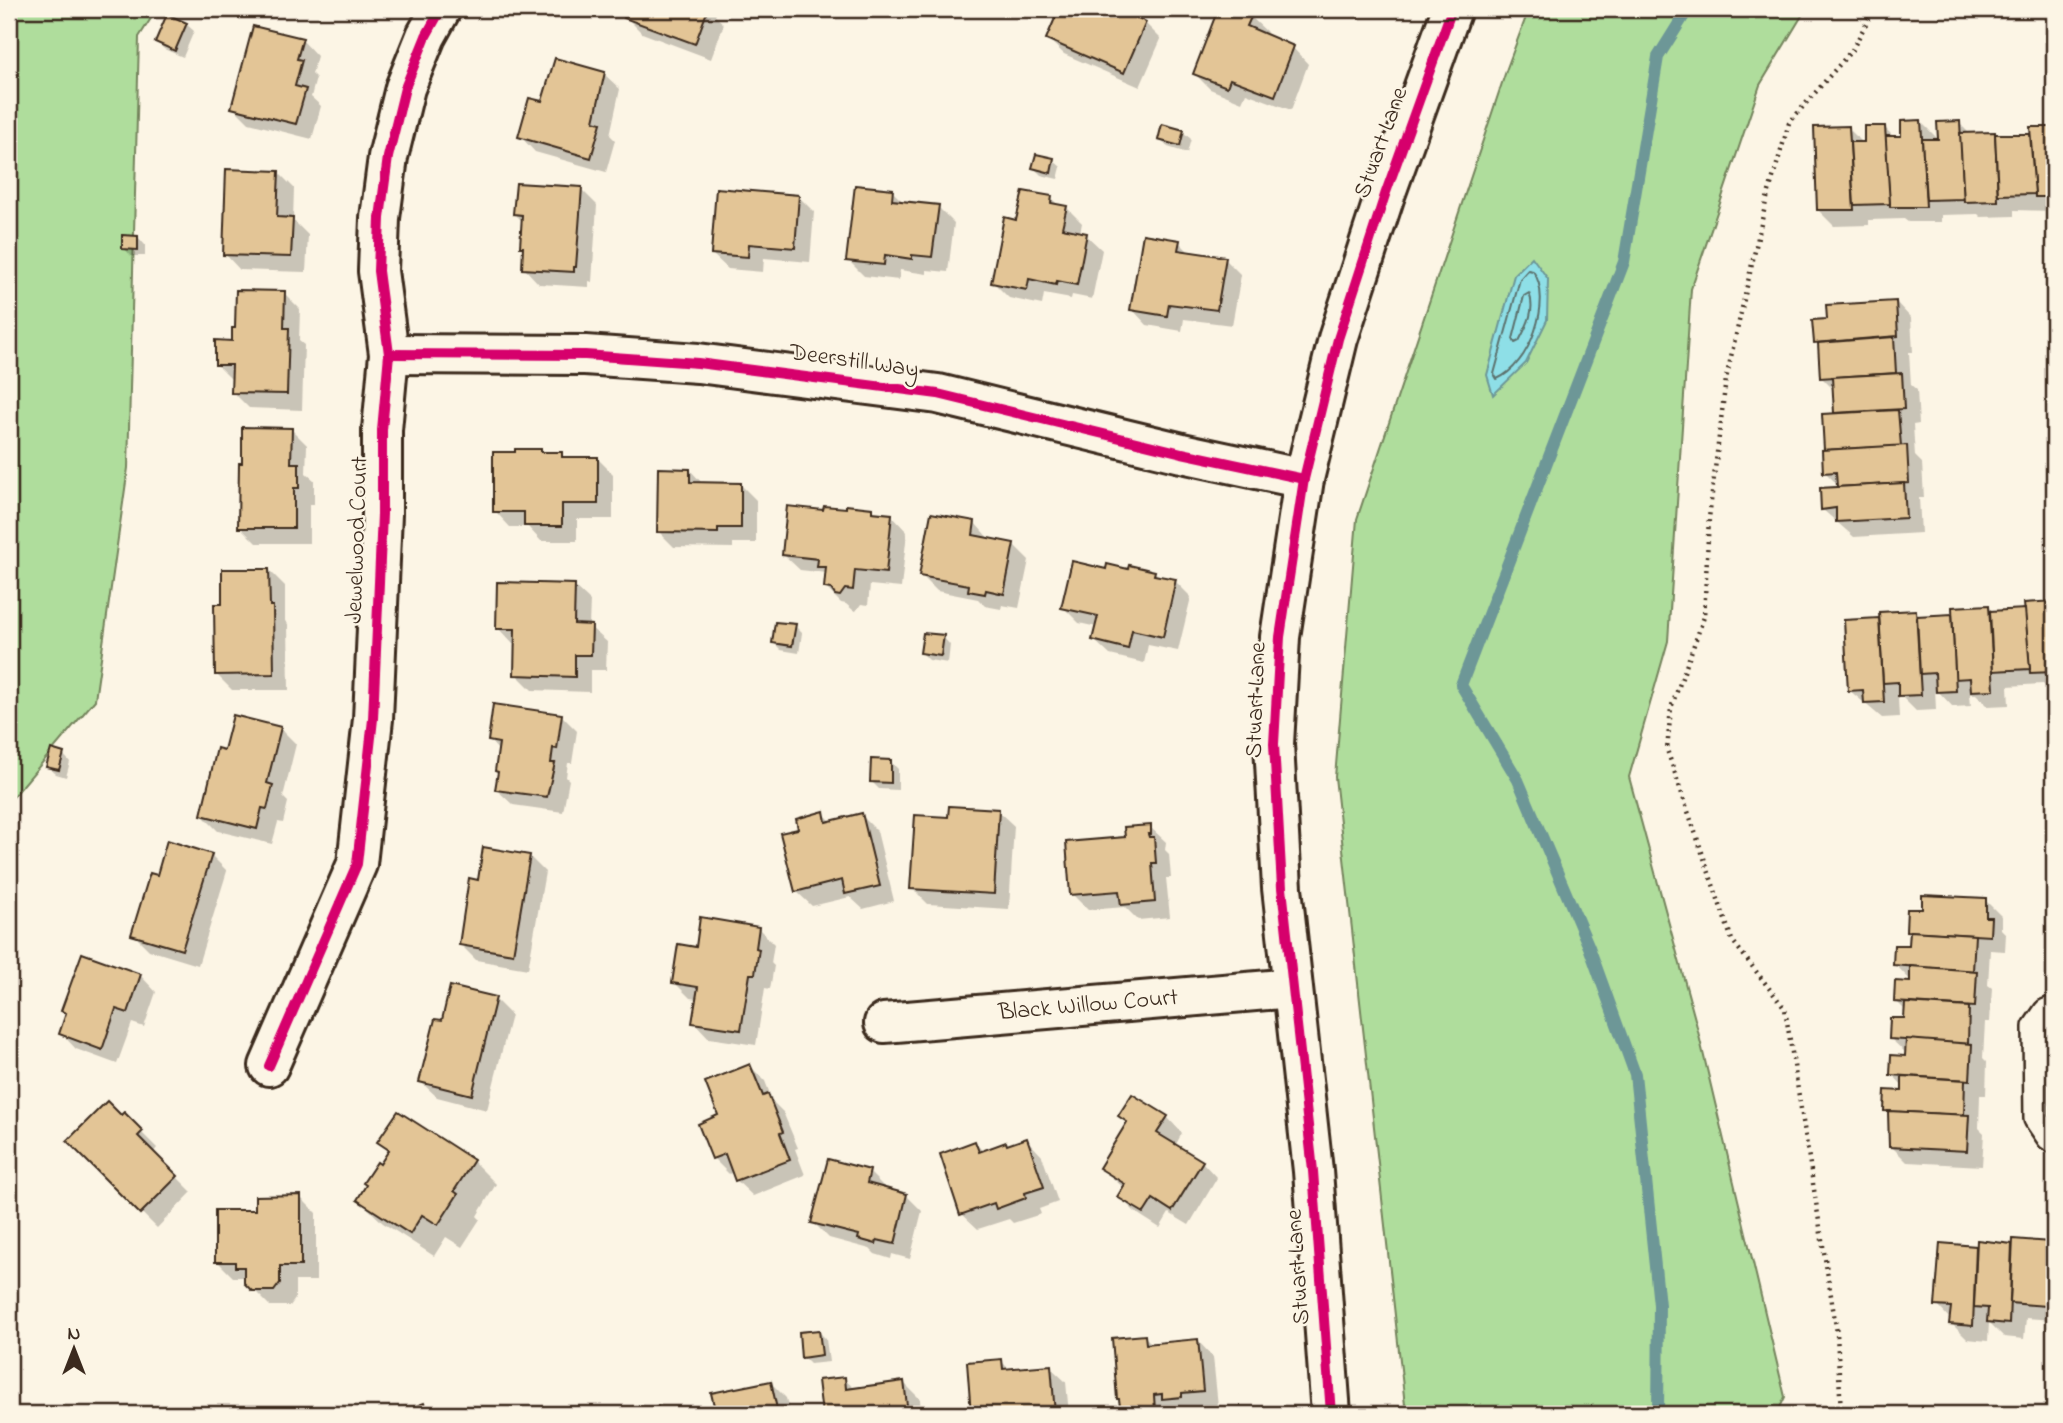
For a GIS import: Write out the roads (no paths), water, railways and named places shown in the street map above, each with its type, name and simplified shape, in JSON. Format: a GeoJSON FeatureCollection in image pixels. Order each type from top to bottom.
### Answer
{"type":"FeatureCollection","features":[{"type":"Feature","properties":{"kind":"street","name":"Jewelwood Court"},"geometry":{"type":"LineString","coordinates":[[269,1066],[356,864],[373,719],[383,514],[383,430],[389,354],[378,271],[380,218],[388,157],[405,88],[426,36],[441,9]]}},
{"type":"Feature","properties":{"kind":"street","name":"Stuart Lane"},"geometry":{"type":"LineString","coordinates":[[1331,1414],[1313,1171],[1282,888],[1274,744],[1280,637],[1304,479],[1338,339],[1385,195],[1452,9]]}},
{"type":"Feature","properties":{"kind":"street","name":"Deerstill Way"},"geometry":{"type":"LineString","coordinates":[[389,354],[585,355],[698,363],[937,394],[1182,453],[1304,479]]}},
{"type":"Feature","properties":{"kind":"street","name":"Black Willow Court"},"geometry":{"type":"LineString","coordinates":[[884,1023],[1292,988]]}},
{"type":"Feature","properties":{"kind":"lane"},"geometry":{"type":"LineString","coordinates":[[2054,1009],[2046,1011],[2035,1027],[2036,1119],[2049,1139],[2054,1141]]}},
{"type":"Feature","properties":{"kind":"water"},"geometry":{"type":"Polygon","coordinates":[[[1532,257],[1548,279],[1547,320],[1526,363],[1493,395],[1487,375],[1514,275],[1532,257]]]}},
{"type":"Feature","properties":{"kind":"waterway"},"geometry":{"type":"LineString","coordinates":[[1658,1414],[1659,1305],[1635,1074],[1589,947],[1518,780],[1461,685],[1624,262],[1658,57],[1688,9]]}}]}
